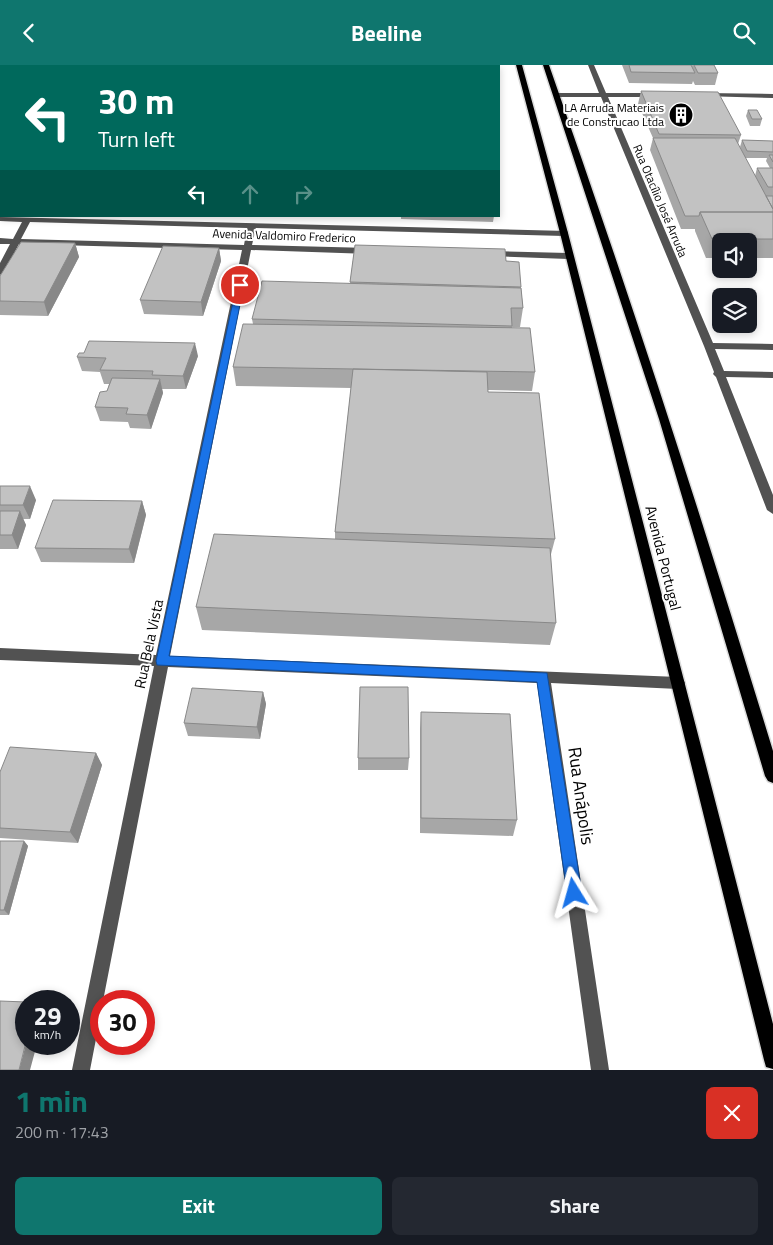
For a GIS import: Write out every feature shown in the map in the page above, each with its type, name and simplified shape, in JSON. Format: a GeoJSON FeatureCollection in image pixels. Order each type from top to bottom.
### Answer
{"type":"FeatureCollection","features":[{"type":"Feature","properties":{"kind":"main road","name":"Avenida Portugal"},"geometry":{"type":"LineString","coordinates":[[519,65],[564,233],[568,257],[773,1060]]}},
{"type":"Feature","properties":{"kind":"main road"},"geometry":{"type":"LineString","coordinates":[[546,65],[637,337],[740,662],[773,776]]}},
{"type":"Feature","properties":{"kind":"street","name":"Rua Otacílio José Arruda"},"geometry":{"type":"LineString","coordinates":[[590,65],[708,346],[773,510]]}},
{"type":"Feature","properties":{"kind":"street"},"geometry":{"type":"LineString","coordinates":[[556,95],[663,95]]}},
{"type":"Feature","properties":{"kind":"street"},"geometry":{"type":"LineString","coordinates":[[693,95],[773,96]]}},
{"type":"Feature","properties":{"kind":"street"},"geometry":{"type":"LineString","coordinates":[[317,238],[321,217]]}},
{"type":"Feature","properties":{"kind":"street","name":"Avenida Valdomiro Frederico"},"geometry":{"type":"LineString","coordinates":[[0,219],[252,225],[384,251]]}},
{"type":"Feature","properties":{"kind":"street"},"geometry":{"type":"LineString","coordinates":[[0,271],[27,220]]}},
{"type":"Feature","properties":{"kind":"street","name":"Rua Bela Vista"},"geometry":{"type":"LineString","coordinates":[[81,1070],[162,661],[252,225]]}},
{"type":"Feature","properties":{"kind":"street","name":"Avenida Valdomiro Frederico"},"geometry":{"type":"LineString","coordinates":[[0,241],[248,247],[317,238],[564,233]]}},
{"type":"Feature","properties":{"kind":"street"},"geometry":{"type":"LineString","coordinates":[[482,254],[568,257]]}},
{"type":"Feature","properties":{"kind":"street"},"geometry":{"type":"LineString","coordinates":[[708,346],[773,347]]}},
{"type":"Feature","properties":{"kind":"street"},"geometry":{"type":"LineString","coordinates":[[718,374],[773,375]]}},
{"type":"Feature","properties":{"kind":"street"},"geometry":{"type":"LineString","coordinates":[[0,654],[678,683]]}},
{"type":"Feature","properties":{"kind":"street","name":"Rua Anápolis"},"geometry":{"type":"LineString","coordinates":[[543,677],[600,1070]]}},
{"type":"Feature","properties":{"kind":"building"},"geometry":{"type":"Polygon","coordinates":[[[629,65],[691,65],[695,73],[631,72],[629,65]]]}},
{"type":"Feature","properties":{"kind":"building"},"geometry":{"type":"Polygon","coordinates":[[[694,65],[714,65],[718,73],[698,73],[694,65]]]}},
{"type":"Feature","properties":{"kind":"building"},"geometry":{"type":"Polygon","coordinates":[[[641,91],[718,92],[741,135],[659,134],[641,91]]]}},
{"type":"Feature","properties":{"kind":"building"},"geometry":{"type":"Polygon","coordinates":[[[748,110],[757,110],[762,119],[752,119],[748,110]]]}},
{"type":"Feature","properties":{"kind":"building"},"geometry":{"type":"Polygon","coordinates":[[[653,138],[735,138],[773,212],[700,212],[699,216],[685,216],[653,138]]]}},
{"type":"Feature","properties":{"kind":"building"},"geometry":{"type":"Polygon","coordinates":[[[742,140],[773,141],[773,152],[747,151],[742,140]]]}},
{"type":"Feature","properties":{"kind":"building"},"geometry":{"type":"Polygon","coordinates":[[[757,168],[773,168],[773,187],[768,187],[757,168]]]}},
{"type":"Feature","properties":{"kind":"building"},"geometry":{"type":"Polygon","coordinates":[[[766,196],[773,196],[773,209],[766,196]]]}},
{"type":"Feature","properties":{"kind":"building"},"geometry":{"type":"Polygon","coordinates":[[[700,212],[773,212],[773,239],[757,239],[757,233],[712,233],[712,239],[700,212]]]}},
{"type":"Feature","properties":{"kind":"building"},"geometry":{"type":"Polygon","coordinates":[[[21,242],[75,243],[44,302],[0,301],[0,276],[21,242]]]}},
{"type":"Feature","properties":{"kind":"building"},"geometry":{"type":"Polygon","coordinates":[[[355,245],[505,249],[506,261],[519,262],[521,287],[350,282],[355,245]]]}},
{"type":"Feature","properties":{"kind":"building"},"geometry":{"type":"Polygon","coordinates":[[[163,246],[219,248],[201,302],[140,300],[163,246]]]}},
{"type":"Feature","properties":{"kind":"building"},"geometry":{"type":"Polygon","coordinates":[[[262,281],[521,288],[523,308],[511,308],[512,326],[252,319],[262,281]]]}},
{"type":"Feature","properties":{"kind":"building"},"geometry":{"type":"Polygon","coordinates":[[[243,324],[530,328],[535,372],[233,367],[243,324]]]}},
{"type":"Feature","properties":{"kind":"building"},"geometry":{"type":"Polygon","coordinates":[[[89,341],[195,343],[183,376],[152,375],[153,371],[100,370],[106,358],[77,357],[79,353],[84,353],[89,341]]]}},
{"type":"Feature","properties":{"kind":"building"},"geometry":{"type":"Polygon","coordinates":[[[353,369],[487,372],[488,392],[539,393],[555,539],[335,532],[353,369]]]}},
{"type":"Feature","properties":{"kind":"building"},"geometry":{"type":"Polygon","coordinates":[[[112,378],[160,379],[147,415],[126,414],[128,408],[95,407],[100,392],[107,391],[112,378]]]}},
{"type":"Feature","properties":{"kind":"building"},"geometry":{"type":"Polygon","coordinates":[[[0,486],[30,486],[23,505],[0,505],[0,486]]]}},
{"type":"Feature","properties":{"kind":"building"},"geometry":{"type":"Polygon","coordinates":[[[53,500],[142,501],[129,549],[35,548],[53,500]]]}},
{"type":"Feature","properties":{"kind":"building"},"geometry":{"type":"Polygon","coordinates":[[[0,511],[20,511],[12,535],[0,535],[0,511]]]}},
{"type":"Feature","properties":{"kind":"building"},"geometry":{"type":"Polygon","coordinates":[[[214,534],[550,548],[556,623],[196,607],[214,534]]]}},
{"type":"Feature","properties":{"kind":"building"},"geometry":{"type":"Polygon","coordinates":[[[360,687],[408,687],[409,758],[358,758],[360,687]]]}},
{"type":"Feature","properties":{"kind":"building"},"geometry":{"type":"Polygon","coordinates":[[[192,688],[263,692],[257,727],[184,723],[192,688]]]}},
{"type":"Feature","properties":{"kind":"building"},"geometry":{"type":"Polygon","coordinates":[[[421,712],[510,714],[517,820],[421,818],[421,712]]]}},
{"type":"Feature","properties":{"kind":"building"},"geometry":{"type":"Polygon","coordinates":[[[10,747],[96,753],[70,832],[0,828],[0,772],[10,747]]]}},
{"type":"Feature","properties":{"kind":"building"},"geometry":{"type":"Polygon","coordinates":[[[0,841],[24,841],[4,910],[0,910],[0,841]]]}},
{"type":"Feature","properties":{"kind":"building"},"geometry":{"type":"Polygon","coordinates":[[[0,1001],[15,1002],[15,1055],[23,1055],[19,1070],[0,1070],[0,1001]]]}},
{"type":"Feature","properties":{"kind":"place","name":"LA Arruda Materiais de Construcao Ltda"},"geometry":{"type":"Point","coordinates":[681,115]}},
{"type":"Feature","properties":{"kind":"route"},"geometry":{"type":"LineString","coordinates":[[240,285],[162,661],[543,677],[574,893]]}}]}
